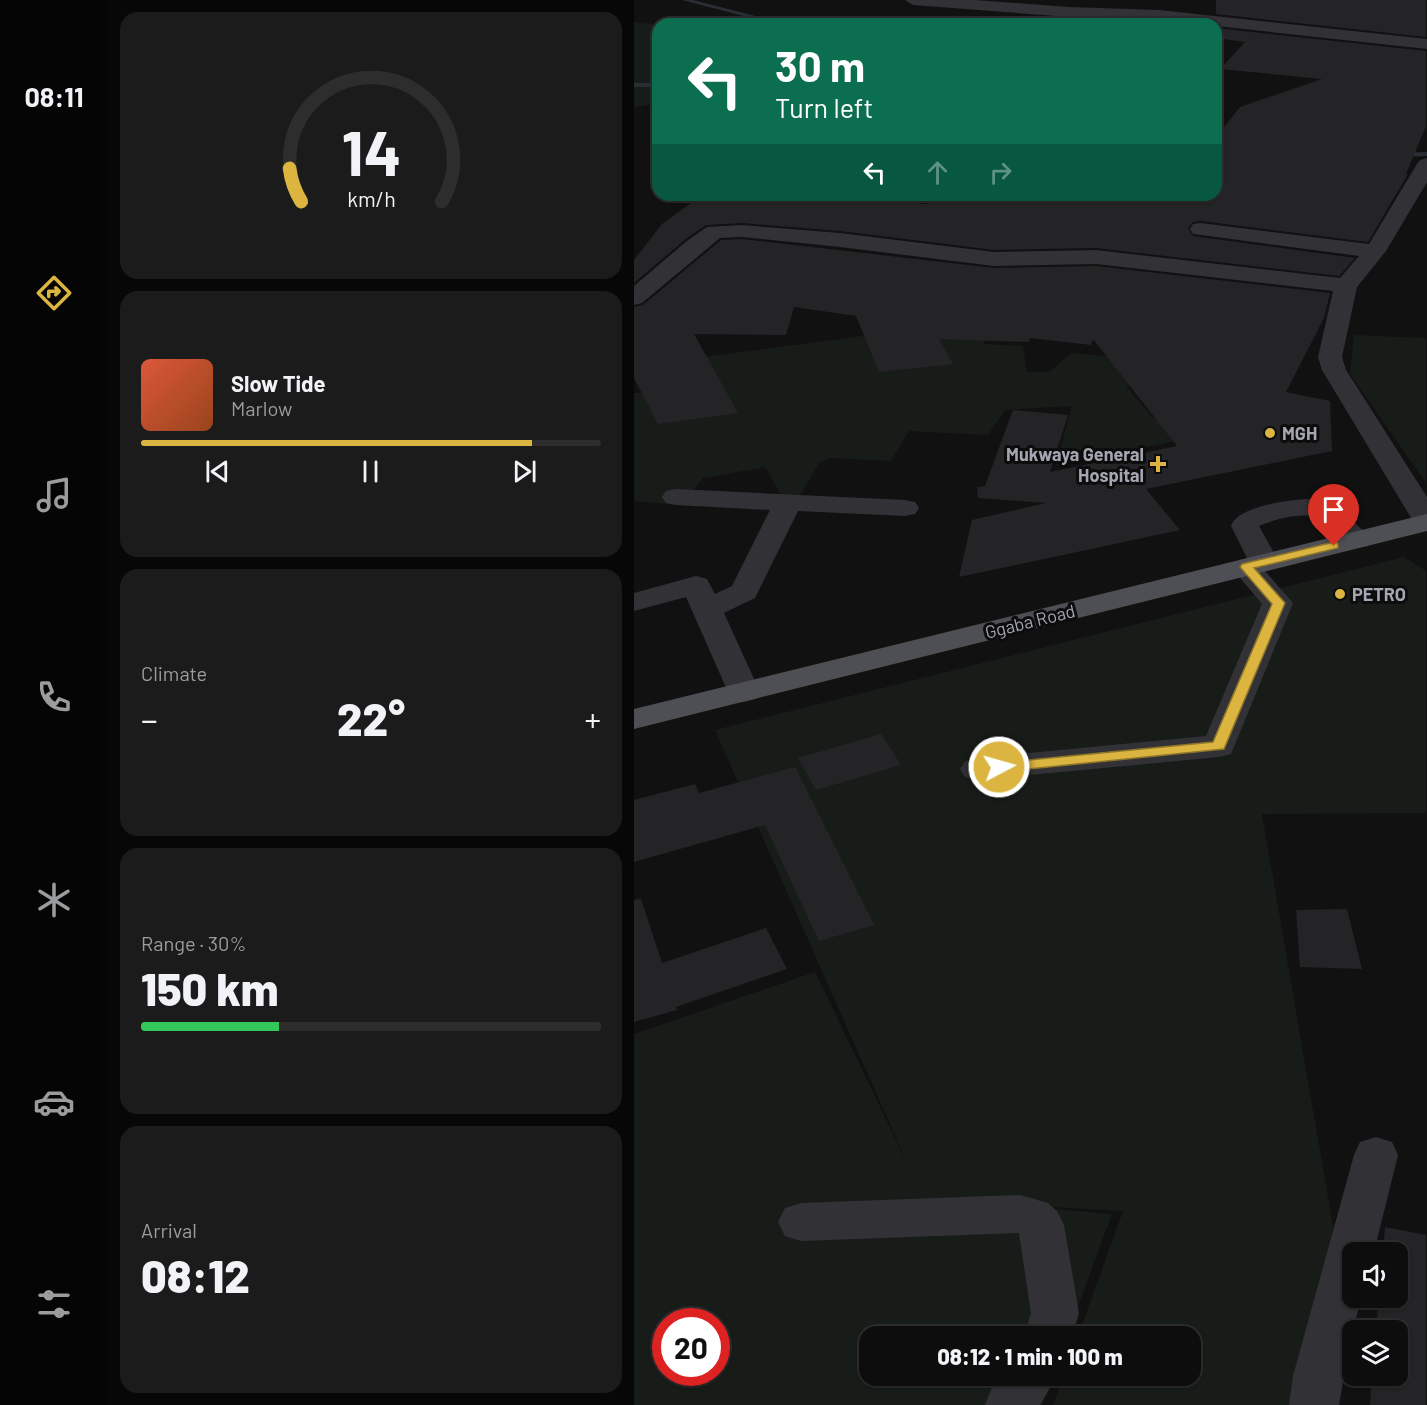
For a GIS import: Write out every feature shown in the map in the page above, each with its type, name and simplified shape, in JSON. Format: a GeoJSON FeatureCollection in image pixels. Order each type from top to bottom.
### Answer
{"type":"FeatureCollection","features":[{"type":"Feature","properties":{"kind":"main road","name":"Ggaba Road"},"geometry":{"type":"LineString","coordinates":[[634,719],[1358,540],[1426,521]]}},
{"type":"Feature","properties":{"kind":"street"},"geometry":{"type":"LineString","coordinates":[[913,0],[1187,18]]}},
{"type":"Feature","properties":{"kind":"street"},"geometry":{"type":"LineString","coordinates":[[1222,22],[1426,44]]}},
{"type":"Feature","properties":{"kind":"street"},"geometry":{"type":"LineString","coordinates":[[1426,164],[1375,251],[1346,286],[1330,357],[1334,370],[1426,521]]}},
{"type":"Feature","properties":{"kind":"street"},"geometry":{"type":"LineString","coordinates":[[1201,229],[1375,251]]}},
{"type":"Feature","properties":{"kind":"street"},"geometry":{"type":"LineString","coordinates":[[634,298],[715,232],[742,231],[840,240],[994,259],[1096,257],[1346,286]]}},
{"type":"Feature","properties":{"kind":"street"},"geometry":{"type":"LineString","coordinates":[[676,497],[905,508]]}},
{"type":"Feature","properties":{"kind":"street"},"geometry":{"type":"LineString","coordinates":[[707,609],[745,592],[788,502]]}},
{"type":"Feature","properties":{"kind":"street"},"geometry":{"type":"LineString","coordinates":[[977,769],[1219,746],[1278,603],[1255,564],[1245,526],[1246,522],[1299,506],[1314,507],[1331,515],[1358,540]]}},
{"type":"Feature","properties":{"kind":"street"},"geometry":{"type":"LineString","coordinates":[[634,602],[696,585],[744,692]]}},
{"type":"Feature","properties":{"kind":"street"},"geometry":{"type":"LineString","coordinates":[[1314,1405],[1318,1376],[1376,1155]]}},
{"type":"Feature","properties":{"kind":"street"},"geometry":{"type":"LineString","coordinates":[[801,1222],[1020,1214],[1032,1216],[1041,1225],[1055,1313],[1051,1326]]}},
{"type":"Feature","properties":{"kind":"street"},"geometry":{"type":"LineString","coordinates":[[1010,1405],[1024,1386]]}},
{"type":"Feature","properties":{"kind":"shaded area"},"geometry":{"type":"Polygon","coordinates":[[[634,22],[652,24],[652,105],[634,107],[634,22]]]}},
{"type":"Feature","properties":{"kind":"shaded area"},"geometry":{"type":"Polygon","coordinates":[[[992,319],[983,344],[1023,346],[1027,372],[1049,372],[1071,353],[1151,360],[1182,375],[1126,386],[1152,417],[1196,427],[1196,437],[1056,465],[1072,406],[1005,410],[988,435],[909,431],[891,461],[831,458],[820,462],[800,495],[782,496],[765,467],[703,478],[682,505],[634,501],[634,393],[661,392],[688,359],[992,319]]]}},
{"type":"Feature","properties":{"kind":"shaded area"},"geometry":{"type":"Polygon","coordinates":[[[1354,335],[1426,338],[1426,483],[1350,374],[1354,335]]]}},
{"type":"Feature","properties":{"kind":"shaded area"},"geometry":{"type":"Polygon","coordinates":[[[1404,557],[1426,571],[1426,813],[1262,814],[1342,1279],[1342,1308],[1347,1308],[1349,1320],[1342,1320],[1342,1370],[1334,1405],[1053,1405],[1060,1386],[1201,1386],[1201,1326],[1082,1326],[1123,1211],[971,1202],[1112,1214],[1071,1326],[859,1326],[859,1386],[1049,1386],[1042,1405],[634,1405],[634,1034],[815,972],[909,1167],[715,730],[1404,557]]]}},
{"type":"Feature","properties":{"kind":"building"},"geometry":{"type":"Polygon","coordinates":[[[1216,0],[1426,0],[1426,37],[1216,14],[1216,0]]]}},
{"type":"Feature","properties":{"kind":"building"},"geometry":{"type":"Polygon","coordinates":[[[1222,29],[1426,51],[1426,126],[1406,174],[1408,174],[1368,242],[1201,221],[1193,222],[1188,228],[1193,236],[1355,258],[1339,276],[1096,248],[994,250],[840,231],[742,223],[706,225],[634,283],[634,260],[662,224],[694,201],[898,201],[927,204],[929,201],[1222,201],[1222,130],[1240,107],[1322,79],[1222,69],[1245,42],[1222,39],[1222,29]]]}},
{"type":"Feature","properties":{"kind":"building"},"geometry":{"type":"Polygon","coordinates":[[[742,239],[994,268],[1096,266],[1330,293],[1324,318],[1286,392],[1330,401],[1332,451],[1146,489],[1180,530],[959,577],[972,520],[1046,503],[978,498],[977,487],[985,486],[1013,410],[1068,415],[1050,472],[1177,446],[1093,339],[1091,345],[1030,338],[1029,342],[939,339],[953,364],[879,372],[856,316],[794,307],[786,335],[694,334],[738,413],[658,424],[634,378],[634,307],[643,305],[721,240],[742,239]]]}},
{"type":"Feature","properties":{"kind":"building"},"geometry":{"type":"Polygon","coordinates":[[[881,734],[901,765],[816,790],[798,758],[881,734]]]}},
{"type":"Feature","properties":{"kind":"building"},"geometry":{"type":"Polygon","coordinates":[[[795,767],[874,925],[819,941],[765,825],[634,862],[634,800],[695,784],[699,793],[795,767]]]}},
{"type":"Feature","properties":{"kind":"building"},"geometry":{"type":"Polygon","coordinates":[[[641,899],[662,963],[766,928],[787,969],[676,1007],[677,1010],[634,1022],[634,900],[641,899]]]}},
{"type":"Feature","properties":{"kind":"building"},"geometry":{"type":"Polygon","coordinates":[[[1347,909],[1362,969],[1300,967],[1296,910],[1347,909]]]}},
{"type":"Feature","properties":{"kind":"building"},"geometry":{"type":"Polygon","coordinates":[[[1385,1227],[1426,1235],[1426,1405],[1370,1405],[1371,1386],[1408,1386],[1408,1320],[1377,1320],[1378,1308],[1408,1308],[1408,1242],[1384,1242],[1385,1227]]]}},
{"type":"Feature","properties":{"kind":"waterway"},"geometry":{"type":"LineString","coordinates":[[685,0],[758,18]]}},
{"type":"Feature","properties":{"kind":"waterway"},"geometry":{"type":"LineString","coordinates":[[634,85],[652,85]]}},
{"type":"Feature","properties":{"kind":"waterway"},"geometry":{"type":"LineString","coordinates":[[1396,155],[1427,154]]}},
{"type":"Feature","properties":{"kind":"place","name":"MGH"},"geometry":{"type":"Point","coordinates":[1270,433]}},
{"type":"Feature","properties":{"kind":"place","name":"Mukwaya General Hospital"},"geometry":{"type":"Point","coordinates":[1158,464]}},
{"type":"Feature","properties":{"kind":"place","name":"PETRO"},"geometry":{"type":"Point","coordinates":[1340,594]}},
{"type":"Feature","properties":{"kind":"route"},"geometry":{"type":"LineString","coordinates":[[999,767],[1219,746],[1278,603],[1246,567],[1334,546]]}}]}
